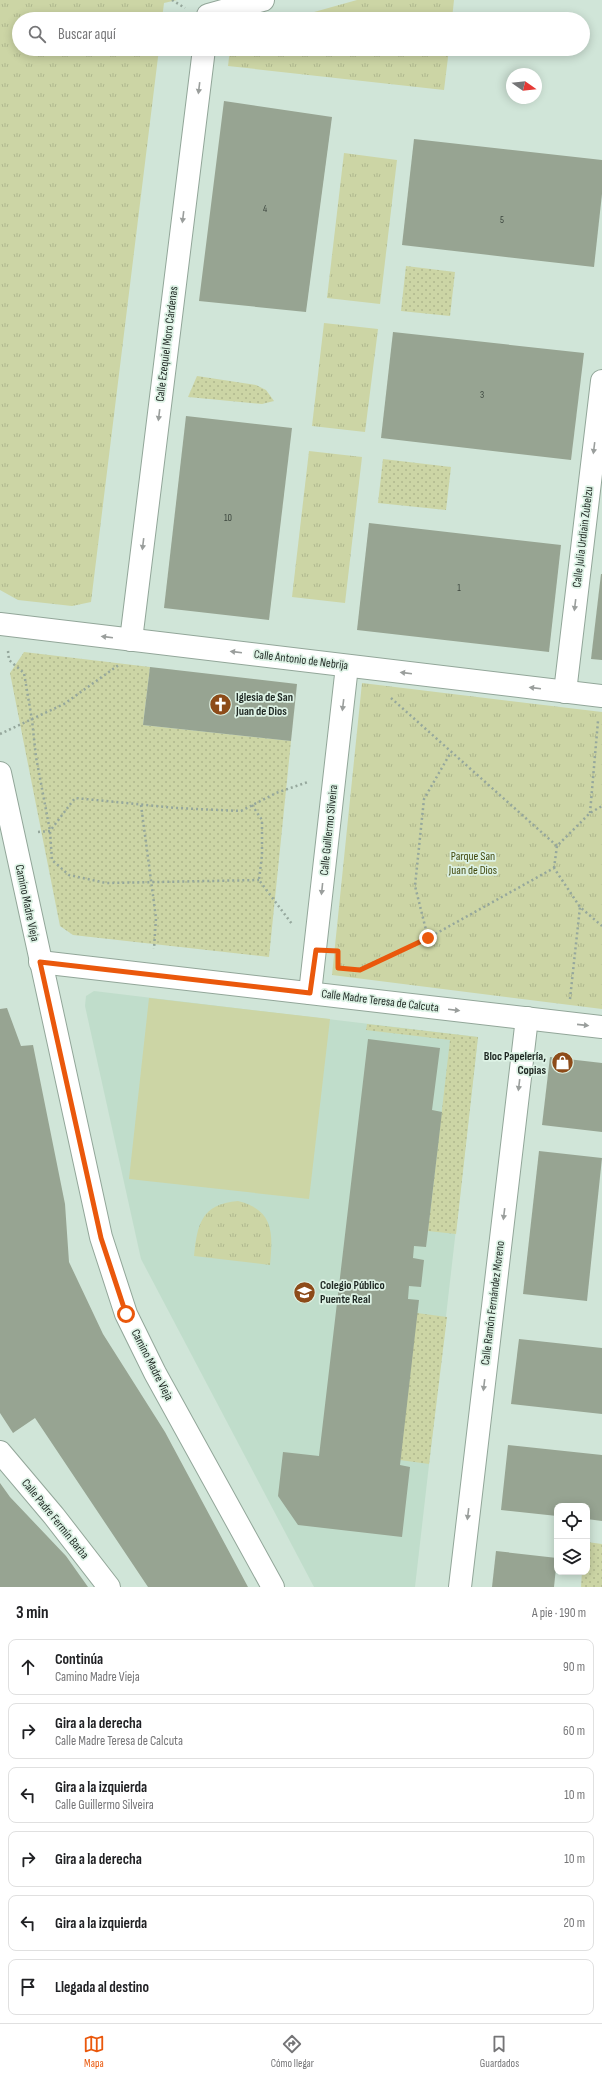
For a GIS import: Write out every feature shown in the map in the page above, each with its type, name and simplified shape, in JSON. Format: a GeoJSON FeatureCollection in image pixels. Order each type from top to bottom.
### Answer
{"type":"FeatureCollection","features":[{"type":"Feature","properties":{"kind":"street"},"geometry":{"type":"LineString","coordinates":[[224,12],[263,0]]}},
{"type":"Feature","properties":{"kind":"street","name":"Calle Ezequiel Moro Cárdenas"},"geometry":{"type":"LineString","coordinates":[[131,640],[203,56]]}},
{"type":"Feature","properties":{"kind":"street","name":"Calle Julia Urdiain Zubelzu"},"geometry":{"type":"LineString","coordinates":[[565,692],[602,381]]}},
{"type":"Feature","properties":{"kind":"street","name":"Calle Antonio de Nebrija"},"geometry":{"type":"LineString","coordinates":[[0,624],[601,696]]}},
{"type":"Feature","properties":{"kind":"street","name":"Calle Guillermo Silveira"},"geometry":{"type":"LineString","coordinates":[[310,993],[347,666]]}},
{"type":"Feature","properties":{"kind":"street","name":"Camino Madre Vieja"},"geometry":{"type":"LineString","coordinates":[[0,773],[101,1238],[126,1314],[155,1373],[273,1587]]}},
{"type":"Feature","properties":{"kind":"street","name":"Calle Madre Teresa de Calcuta"},"geometry":{"type":"LineString","coordinates":[[40,962],[602,1027]]}},
{"type":"Feature","properties":{"kind":"street","name":"Calle Ramón Fernández Moreno"},"geometry":{"type":"LineString","coordinates":[[460,1587],[527,1018]]}},
{"type":"Feature","properties":{"kind":"street","name":"Calle Padre Fermín Barba"},"geometry":{"type":"LineString","coordinates":[[0,1452],[54,1516],[109,1587]]}},
{"type":"Feature","properties":{"kind":"path"},"geometry":{"type":"LineString","coordinates":[[0,734],[64,704],[127,659],[131,640]]}},
{"type":"Feature","properties":{"kind":"path"},"geometry":{"type":"LineString","coordinates":[[9,660],[24,674],[32,720],[36,757],[50,831],[52,860],[69,875],[106,883],[259,880]]}},
{"type":"Feature","properties":{"kind":"path"},"geometry":{"type":"LineString","coordinates":[[384,696],[391,698],[557,846]]}},
{"type":"Feature","properties":{"kind":"path"},"geometry":{"type":"LineString","coordinates":[[590,813],[601,696]]}},
{"type":"Feature","properties":{"kind":"path"},"geometry":{"type":"LineString","coordinates":[[428,938],[415,886],[424,799],[451,752]]}},
{"type":"Feature","properties":{"kind":"path"},"geometry":{"type":"LineString","coordinates":[[13,836],[50,831],[75,798],[141,805],[241,810],[276,793],[335,773]]}},
{"type":"Feature","properties":{"kind":"path"},"geometry":{"type":"LineString","coordinates":[[141,805],[156,918],[152,975]]}},
{"type":"Feature","properties":{"kind":"path"},"geometry":{"type":"LineString","coordinates":[[252,805],[262,820],[262,855],[259,880],[283,914],[316,950],[338,951],[338,968],[360,970],[428,938],[554,868]]}},
{"type":"Feature","properties":{"kind":"path"},"geometry":{"type":"LineString","coordinates":[[602,806],[590,813],[557,846],[554,868],[580,908],[602,926]]}},
{"type":"Feature","properties":{"kind":"path"},"geometry":{"type":"LineString","coordinates":[[567,1023],[580,908]]}},
{"type":"Feature","properties":{"kind":"shaded area","name":"Colegio Público Puente Real"},"geometry":{"type":"Polygon","coordinates":[[[94,991],[478,1037],[415,1587],[314,1587],[141,1259],[85,1006],[86,996],[94,991]]]}},
{"type":"Feature","properties":{"kind":"green space"},"geometry":{"type":"Polygon","coordinates":[[[0,0],[177,0],[164,3],[163,12],[12,12],[12,56],[158,56],[91,602],[72,606],[18,600],[0,590],[0,0]]]}},
{"type":"Feature","properties":{"kind":"green space"},"geometry":{"type":"Polygon","coordinates":[[[357,0],[454,0],[453,12],[314,12],[357,0]]]}},
{"type":"Feature","properties":{"kind":"green space"},"geometry":{"type":"Polygon","coordinates":[[[229,56],[448,56],[444,90],[228,66],[229,56]]]}},
{"type":"Feature","properties":{"kind":"green space"},"geometry":{"type":"Polygon","coordinates":[[[344,153],[397,160],[380,304],[327,298],[344,153]]]}},
{"type":"Feature","properties":{"kind":"green space"},"geometry":{"type":"Polygon","coordinates":[[[406,266],[455,272],[450,316],[401,311],[406,266]]]}},
{"type":"Feature","properties":{"kind":"green space"},"geometry":{"type":"Polygon","coordinates":[[[324,323],[378,329],[365,432],[312,426],[324,323]]]}},
{"type":"Feature","properties":{"kind":"green space"},"geometry":{"type":"Polygon","coordinates":[[[197,376],[256,385],[266,390],[274,401],[262,404],[188,397],[197,376]]]}},
{"type":"Feature","properties":{"kind":"green space"},"geometry":{"type":"Polygon","coordinates":[[[309,451],[362,457],[345,603],[292,597],[309,451]]]}},
{"type":"Feature","properties":{"kind":"green space"},"geometry":{"type":"Polygon","coordinates":[[[383,459],[451,467],[446,510],[378,503],[383,459]]]}},
{"type":"Feature","properties":{"kind":"green space"},"geometry":{"type":"Polygon","coordinates":[[[24,652],[150,667],[143,725],[291,741],[269,957],[73,935],[60,926],[10,673],[24,652]]]}},
{"type":"Feature","properties":{"kind":"green space","name":"Parque San Juan de Dios"},"geometry":{"type":"Polygon","coordinates":[[[362,683],[602,712],[602,1009],[332,975],[362,683]]]}},
{"type":"Feature","properties":{"kind":"green space"},"geometry":{"type":"Polygon","coordinates":[[[149,998],[330,1019],[309,1199],[129,1179],[149,998]]]}},
{"type":"Feature","properties":{"kind":"green space"},"geometry":{"type":"Polygon","coordinates":[[[367,1024],[478,1037],[456,1234],[428,1231],[450,1040],[366,1030],[367,1024]]]}},
{"type":"Feature","properties":{"kind":"green space"},"geometry":{"type":"Polygon","coordinates":[[[238,1201],[259,1210],[269,1224],[271,1233],[270,1265],[194,1256],[199,1226],[203,1218],[216,1206],[238,1201]]]}},
{"type":"Feature","properties":{"kind":"green space"},"geometry":{"type":"Polygon","coordinates":[[[417,1313],[447,1317],[429,1464],[400,1460],[417,1313]]]}},
{"type":"Feature","properties":{"kind":"green space"},"geometry":{"type":"Polygon","coordinates":[[[590,1542],[602,1544],[602,1587],[581,1587],[582,1575],[590,1575],[590,1542]]]}},
{"type":"Feature","properties":{"kind":"building"},"geometry":{"type":"Polygon","coordinates":[[[224,101],[332,117],[306,312],[199,301],[224,101]]]}},
{"type":"Feature","properties":{"kind":"building"},"geometry":{"type":"Polygon","coordinates":[[[414,139],[602,160],[602,194],[594,267],[402,245],[414,139]]]}},
{"type":"Feature","properties":{"kind":"building"},"geometry":{"type":"Polygon","coordinates":[[[393,332],[584,353],[571,460],[381,438],[393,332]]]}},
{"type":"Feature","properties":{"kind":"building"},"geometry":{"type":"Polygon","coordinates":[[[186,416],[292,428],[269,620],[164,608],[186,416]]]}},
{"type":"Feature","properties":{"kind":"building"},"geometry":{"type":"Polygon","coordinates":[[[369,523],[561,545],[549,652],[357,630],[369,523]]]}},
{"type":"Feature","properties":{"kind":"building"},"geometry":{"type":"Polygon","coordinates":[[[602,574],[602,660],[591,659],[602,574]]]}},
{"type":"Feature","properties":{"kind":"building","name":"Iglesia de San Juan de Dios"},"geometry":{"type":"Polygon","coordinates":[[[150,667],[297,684],[291,741],[143,725],[150,667]]]}},
{"type":"Feature","properties":{"kind":"building"},"geometry":{"type":"Polygon","coordinates":[[[7,1008],[21,1046],[33,1045],[65,1204],[69,1262],[103,1334],[165,1432],[248,1587],[148,1587],[35,1418],[13,1433],[0,1413],[0,1009],[7,1008]]]}},
{"type":"Feature","properties":{"kind":"building"},"geometry":{"type":"Polygon","coordinates":[[[368,1039],[440,1048],[432,1110],[442,1112],[426,1247],[414,1246],[413,1258],[424,1260],[421,1287],[409,1286],[408,1299],[419,1300],[400,1465],[410,1467],[402,1537],[298,1525],[278,1496],[283,1452],[319,1456],[368,1039]]]}},
{"type":"Feature","properties":{"kind":"building"},"geometry":{"type":"Polygon","coordinates":[[[550,1057],[602,1063],[602,1132],[542,1125],[550,1057]]]}},
{"type":"Feature","properties":{"kind":"building"},"geometry":{"type":"Polygon","coordinates":[[[539,1151],[602,1158],[587,1301],[523,1294],[539,1151]]]}},
{"type":"Feature","properties":{"kind":"building"},"geometry":{"type":"Polygon","coordinates":[[[519,1339],[602,1348],[602,1414],[511,1404],[519,1339]]]}},
{"type":"Feature","properties":{"kind":"building"},"geometry":{"type":"Polygon","coordinates":[[[508,1445],[602,1455],[602,1521],[590,1519],[590,1503],[554,1503],[554,1516],[501,1510],[508,1445]]]}},
{"type":"Feature","properties":{"kind":"building"},"geometry":{"type":"Polygon","coordinates":[[[0,1483],[10,1497],[66,1556],[88,1587],[0,1587],[0,1483]]]}},
{"type":"Feature","properties":{"kind":"building"},"geometry":{"type":"Polygon","coordinates":[[[496,1551],[554,1558],[554,1575],[555,1575],[554,1587],[492,1587],[496,1551]]]}},
{"type":"Feature","properties":{"kind":"place","name":"Iglesia de San Juan de Dios"},"geometry":{"type":"Point","coordinates":[220,704]}},
{"type":"Feature","properties":{"kind":"place","name":"Bloc Papelería, Copias"},"geometry":{"type":"Point","coordinates":[562,1063]}},
{"type":"Feature","properties":{"kind":"place","name":"Colegio Público Puente Real"},"geometry":{"type":"Point","coordinates":[304,1292]}},
{"type":"Feature","properties":{"kind":"route"},"geometry":{"type":"LineString","coordinates":[[126,1314],[101,1238],[40,962],[310,993],[316,950],[338,951],[338,968],[360,970],[428,938]]}}]}
